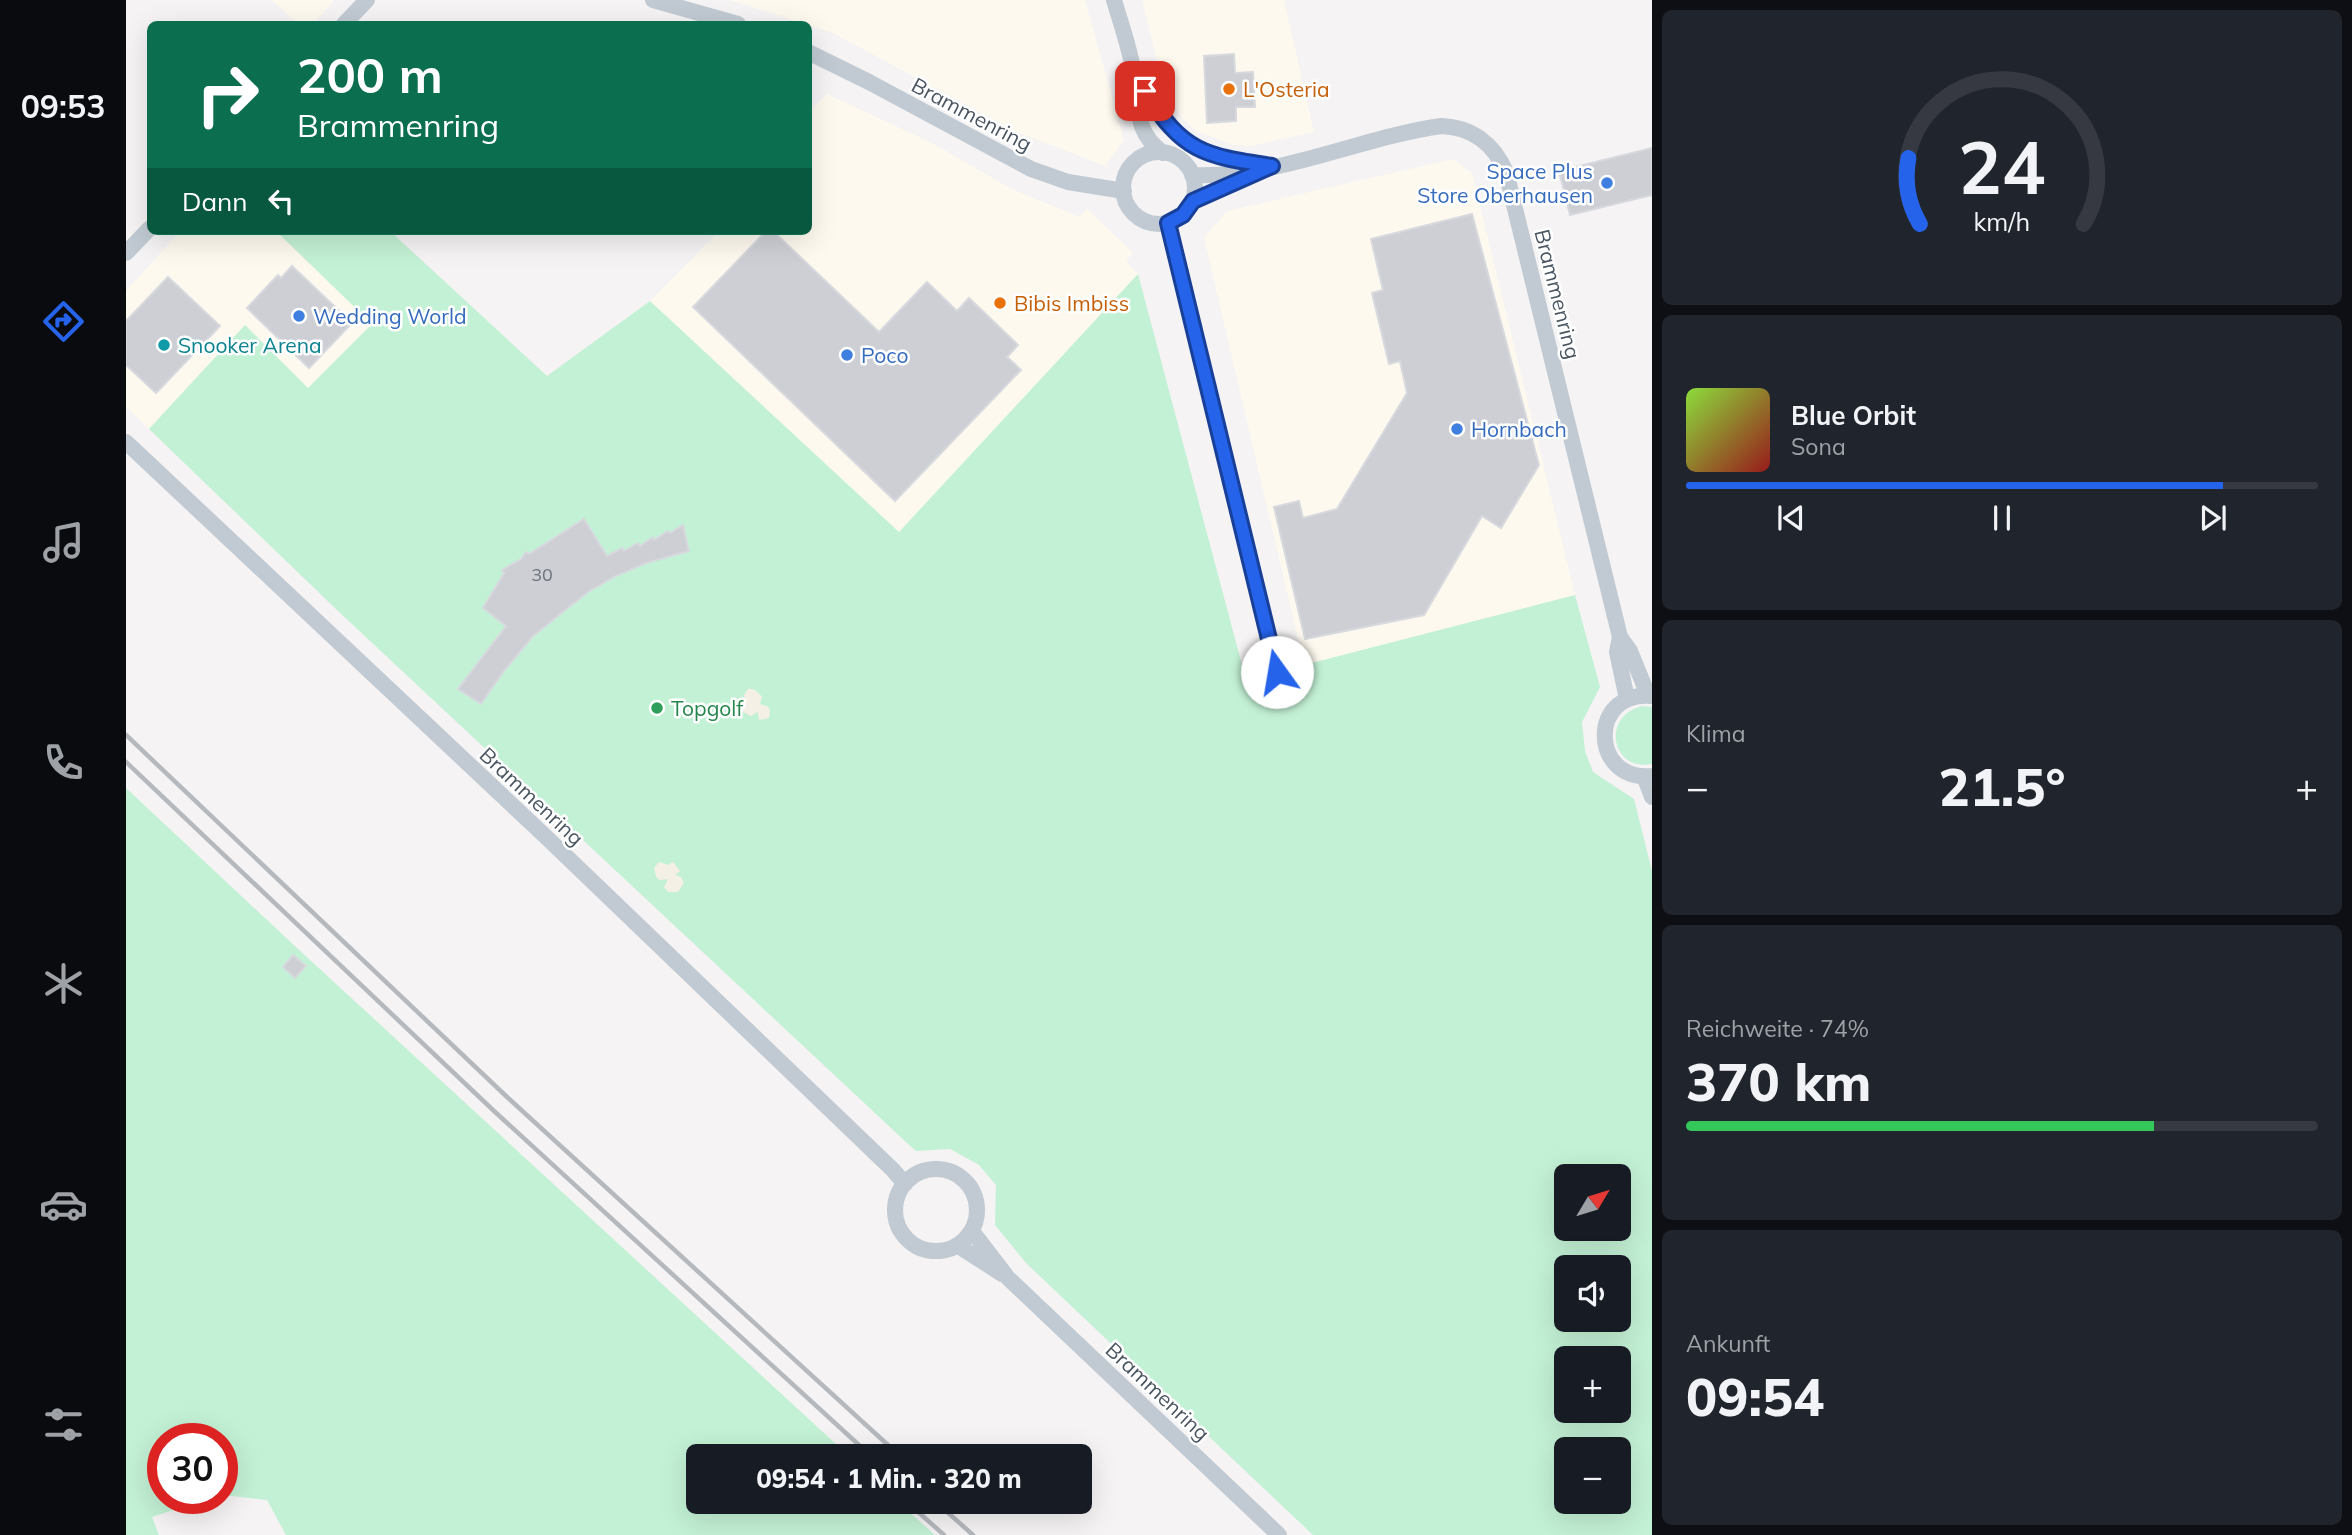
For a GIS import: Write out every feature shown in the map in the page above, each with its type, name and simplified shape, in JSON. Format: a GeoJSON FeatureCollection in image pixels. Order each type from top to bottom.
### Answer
{"type":"FeatureCollection","features":[{"type":"Feature","properties":{"kind":"street"},"geometry":{"type":"LineString","coordinates":[[347,21],[367,0]]}},
{"type":"Feature","properties":{"kind":"street"},"geometry":{"type":"LineString","coordinates":[[653,0],[727,21]]}},
{"type":"Feature","properties":{"kind":"street","name":"Brammenring"},"geometry":{"type":"LineString","coordinates":[[1114,0],[1134,74],[1137,110],[1144,135],[1151,145],[1179,159],[1192,175],[1239,172],[1272,166],[1441,126],[1459,128],[1477,136],[1499,156],[1506,172],[1620,637],[1630,651],[1650,696],[1627,699],[1617,652],[1620,637]]}},
{"type":"Feature","properties":{"kind":"street","name":"Brammenring"},"geometry":{"type":"LineString","coordinates":[[812,54],[1031,169],[1069,182],[1124,191]]}},
{"type":"Feature","properties":{"kind":"street","name":"Brammenring"},"geometry":{"type":"LineString","coordinates":[[1134,74],[1162,119],[1188,144],[1220,158],[1272,166]]}},
{"type":"Feature","properties":{"kind":"street"},"geometry":{"type":"LineString","coordinates":[[1163,153],[1147,155],[1134,164],[1125,181],[1124,191],[1128,205],[1136,215],[1152,223],[1168,223],[1277,672]]}},
{"type":"Feature","properties":{"kind":"street","name":"Brammenring"},"geometry":{"type":"LineString","coordinates":[[1168,223],[1183,215],[1193,201],[1272,166]]}},
{"type":"Feature","properties":{"kind":"street"},"geometry":{"type":"LineString","coordinates":[[1192,175],[1195,193],[1193,201]]}},
{"type":"Feature","properties":{"kind":"street"},"geometry":{"type":"LineString","coordinates":[[126,253],[147,231]]}},
{"type":"Feature","properties":{"kind":"street","name":"Brammenring"},"geometry":{"type":"LineString","coordinates":[[126,442],[554,845],[905,1184]]}},
{"type":"Feature","properties":{"kind":"street"},"geometry":{"type":"LineString","coordinates":[[1627,699],[1608,718],[1604,731],[1605,745],[1619,767],[1631,774],[1648,776],[1652,797]]}},
{"type":"Feature","properties":{"kind":"street"},"geometry":{"type":"LineString","coordinates":[[931,1170],[946,1170],[960,1177],[969,1185],[975,1198],[977,1212],[972,1230],[957,1245],[942,1250],[926,1249],[913,1243],[903,1233],[897,1221],[895,1206],[900,1191],[917,1174],[931,1170]]}},
{"type":"Feature","properties":{"kind":"street","name":"Brammenring"},"geometry":{"type":"LineString","coordinates":[[972,1230],[1008,1278],[1279,1535]]}},
{"type":"Feature","properties":{"kind":"street","name":"Brammenring"},"geometry":{"type":"LineString","coordinates":[[957,1245],[1008,1278]]}},
{"type":"Feature","properties":{"kind":"shaded area"},"geometry":{"type":"Polygon","coordinates":[[[272,0],[334,0],[316,21],[295,21],[272,0]]]}},
{"type":"Feature","properties":{"kind":"shaded area"},"geometry":{"type":"Polygon","coordinates":[[[730,0],[1085,0],[1124,140],[1105,166],[1017,132],[833,33],[812,26],[812,21],[796,21],[730,0]]]}},
{"type":"Feature","properties":{"kind":"shaded area"},"geometry":{"type":"Polygon","coordinates":[[[1142,0],[1284,0],[1314,132],[1251,146],[1234,145],[1198,132],[1183,119],[1164,90],[1142,0]]]}},
{"type":"Feature","properties":{"kind":"shaded area"},"geometry":{"type":"Polygon","coordinates":[[[827,94],[932,143],[1010,188],[1079,217],[1087,209],[1133,253],[1126,261],[1138,274],[899,533],[650,301],[715,235],[812,235],[812,109],[827,94]]]}},
{"type":"Feature","properties":{"kind":"shaded area"},"geometry":{"type":"Polygon","coordinates":[[[1453,159],[1472,173],[1575,595],[1304,665],[1204,238],[1227,211],[1453,159]]]}},
{"type":"Feature","properties":{"kind":"shaded area"},"geometry":{"type":"Polygon","coordinates":[[[177,235],[280,235],[373,324],[308,389],[245,325],[149,429],[126,407],[126,291],[177,235]]]}},
{"type":"Feature","properties":{"kind":"green space"},"geometry":{"type":"Polygon","coordinates":[[[280,235],[394,235],[547,376],[650,301],[899,532],[1138,274],[1246,680],[1575,595],[1600,687],[1582,722],[1585,751],[1593,772],[1634,799],[1652,871],[1652,1535],[1313,1535],[1026,1263],[995,1225],[996,1185],[979,1165],[950,1149],[916,1151],[338,611],[149,429],[245,325],[308,388],[372,324],[280,235]]]}},
{"type":"Feature","properties":{"kind":"green space"},"geometry":{"type":"Polygon","coordinates":[[[1642,706],[1652,707],[1652,764],[1638,764],[1628,760],[1620,752],[1616,742],[1620,721],[1629,712],[1642,706]]]}},
{"type":"Feature","properties":{"kind":"green space"},"geometry":{"type":"Polygon","coordinates":[[[126,788],[836,1444],[686,1444],[686,1514],[911,1514],[935,1535],[286,1535],[267,1500],[238,1497],[238,1423],[147,1423],[147,1514],[161,1514],[152,1517],[159,1535],[126,1535],[126,788]]]}},
{"type":"Feature","properties":{"kind":"sand"},"geometry":{"type":"Polygon","coordinates":[[[748,689],[758,692],[762,697],[760,704],[770,710],[769,718],[759,720],[758,712],[751,716],[738,709],[746,703],[744,695],[748,689]]]}},
{"type":"Feature","properties":{"kind":"sand"},"geometry":{"type":"Polygon","coordinates":[[[659,862],[668,865],[673,862],[680,871],[675,875],[681,877],[684,883],[678,892],[668,892],[664,887],[668,879],[659,880],[656,876],[654,868],[659,862]]]}},
{"type":"Feature","properties":{"kind":"building","name":"L'Osteria"},"geometry":{"type":"Polygon","coordinates":[[[1234,54],[1235,73],[1253,72],[1255,107],[1236,107],[1236,121],[1207,123],[1204,56],[1234,54]]]}},
{"type":"Feature","properties":{"kind":"building","name":"Space Plus Store Oberhausen"},"geometry":{"type":"Polygon","coordinates":[[[1652,148],[1652,195],[1570,215],[1559,171],[1652,148]]]}},
{"type":"Feature","properties":{"kind":"building","name":"Hornbach"},"geometry":{"type":"Polygon","coordinates":[[[1472,214],[1539,465],[1501,528],[1482,516],[1424,615],[1305,639],[1274,507],[1299,501],[1303,518],[1337,509],[1407,393],[1400,361],[1389,364],[1372,293],[1383,290],[1371,239],[1472,214]]]}},
{"type":"Feature","properties":{"kind":"building"},"geometry":{"type":"Polygon","coordinates":[[[762,235],[777,235],[879,332],[927,282],[957,311],[969,298],[1018,345],[1007,357],[1021,370],[895,501],[693,307],[762,235]]]}},
{"type":"Feature","properties":{"kind":"building","name":"Wedding World"},"geometry":{"type":"Polygon","coordinates":[[[292,266],[352,323],[309,368],[247,308],[278,275],[281,278],[292,266]]]}},
{"type":"Feature","properties":{"kind":"building","name":"Snooker Arena"},"geometry":{"type":"Polygon","coordinates":[[[168,277],[220,326],[156,393],[126,365],[126,321],[168,277]]]}},
{"type":"Feature","properties":{"kind":"building"},"geometry":{"type":"Polygon","coordinates":[[[584,519],[607,556],[638,543],[640,546],[653,537],[654,540],[683,525],[689,551],[646,563],[588,592],[533,636],[481,704],[458,689],[506,626],[483,608],[504,573],[502,570],[521,559],[526,552],[529,554],[584,519]]]}},
{"type":"Feature","properties":{"kind":"building"},"geometry":{"type":"Polygon","coordinates":[[[293,955],[306,966],[295,978],[283,967],[293,955]]]}},
{"type":"Feature","properties":{"kind":"railway"},"geometry":{"type":"LineString","coordinates":[[126,735],[507,1097],[887,1444]]}},
{"type":"Feature","properties":{"kind":"railway"},"geometry":{"type":"LineString","coordinates":[[126,762],[494,1111],[858,1444]]}},
{"type":"Feature","properties":{"kind":"railway"},"geometry":{"type":"LineString","coordinates":[[920,1514],[944,1535]]}},
{"type":"Feature","properties":{"kind":"railway"},"geometry":{"type":"LineString","coordinates":[[949,1514],[973,1535]]}},
{"type":"Feature","properties":{"kind":"place","name":"L'Osteria"},"geometry":{"type":"Point","coordinates":[1229,89]}},
{"type":"Feature","properties":{"kind":"place","name":"Space Plus Store Oberhausen"},"geometry":{"type":"Point","coordinates":[1607,183]}},
{"type":"Feature","properties":{"kind":"place","name":"Bibis Imbiss"},"geometry":{"type":"Point","coordinates":[1000,303]}},
{"type":"Feature","properties":{"kind":"place","name":"Wedding World"},"geometry":{"type":"Point","coordinates":[299,316]}},
{"type":"Feature","properties":{"kind":"place","name":"Snooker Arena"},"geometry":{"type":"Point","coordinates":[164,345]}},
{"type":"Feature","properties":{"kind":"place","name":"Poco"},"geometry":{"type":"Point","coordinates":[847,355]}},
{"type":"Feature","properties":{"kind":"place","name":"Hornbach"},"geometry":{"type":"Point","coordinates":[1457,429]}},
{"type":"Feature","properties":{"kind":"place","name":"Topgolf"},"geometry":{"type":"Point","coordinates":[657,708]}},
{"type":"Feature","properties":{"kind":"route"},"geometry":{"type":"LineString","coordinates":[[1145,91],[1170,129],[1188,144],[1220,158],[1272,166],[1193,201],[1179,219],[1168,223],[1277,672]]}}]}
